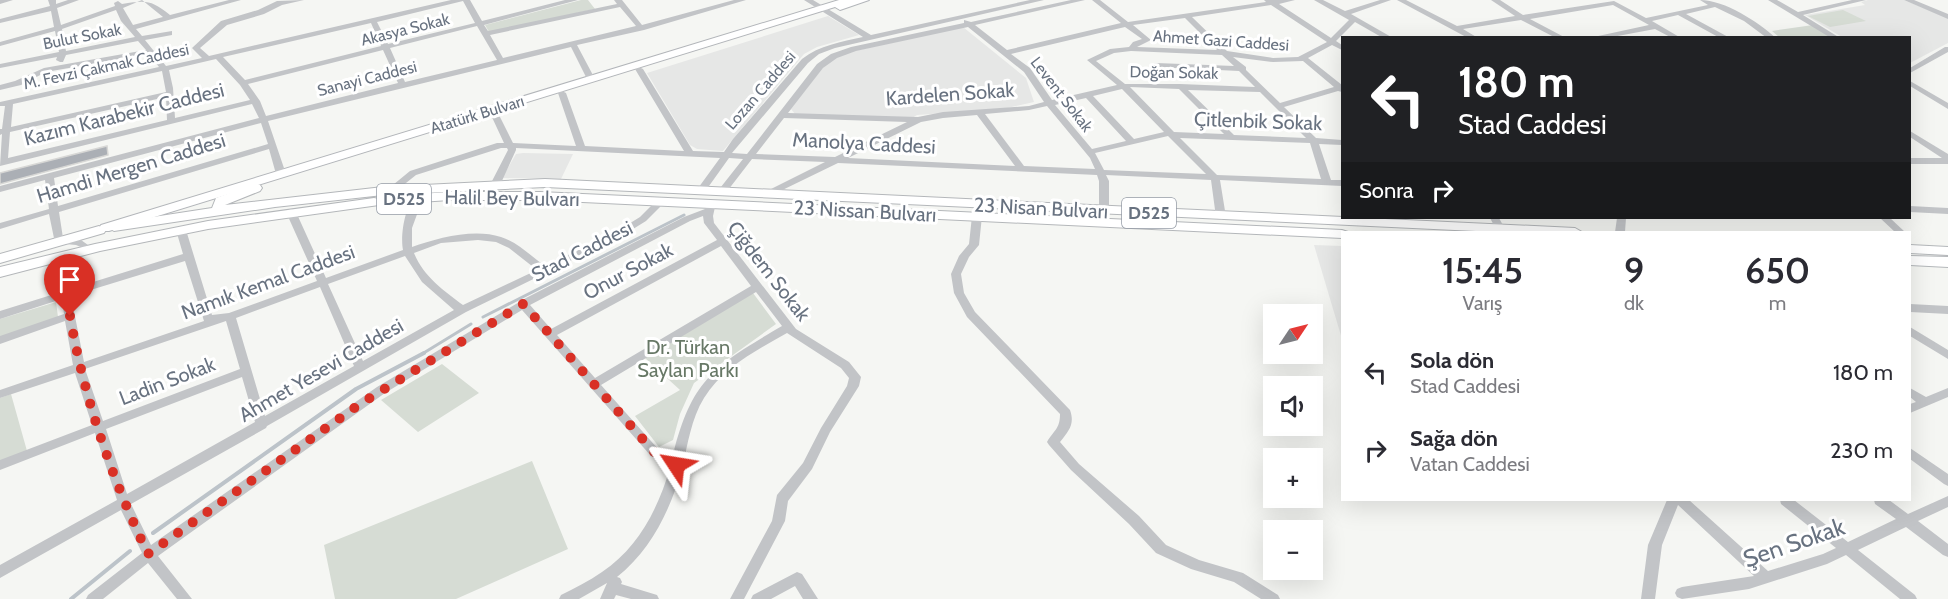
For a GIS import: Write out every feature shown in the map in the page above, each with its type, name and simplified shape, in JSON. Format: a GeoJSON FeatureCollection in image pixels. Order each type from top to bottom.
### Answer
{"type":"FeatureCollection","features":[{"type":"Feature","properties":{"kind":"highway","name":"Halil Bey Bulvarı"},"geometry":{"type":"LineString","coordinates":[[0,272],[160,220],[393,189],[495,183],[562,183],[722,192]]}},
{"type":"Feature","properties":{"kind":"highway"},"geometry":{"type":"LineString","coordinates":[[224,210],[218,207],[221,201],[255,188]]}},
{"type":"Feature","properties":{"kind":"highway","name":"23 Nisan Bulvarı"},"geometry":{"type":"LineString","coordinates":[[722,192],[1221,217],[1498,223],[1566,231]]}},
{"type":"Feature","properties":{"kind":"highway","name":"Halil Bey Bulvarı"},"geometry":{"type":"LineString","coordinates":[[0,259],[58,241],[181,230],[291,212],[418,198],[509,195],[660,202],[710,207]]}},
{"type":"Feature","properties":{"kind":"highway","name":"23 Nissan Bulvarı"},"geometry":{"type":"LineString","coordinates":[[710,207],[977,216],[1341,234]]}},
{"type":"Feature","properties":{"kind":"highway"},"geometry":{"type":"LineString","coordinates":[[1912,250],[1948,251]]}},
{"type":"Feature","properties":{"kind":"highway"},"geometry":{"type":"LineString","coordinates":[[1912,250],[1948,262]]}},
{"type":"Feature","properties":{"kind":"main road","name":"Atatürk Bulvarı"},"geometry":{"type":"LineString","coordinates":[[160,220],[255,188],[824,10],[849,0]]}},
{"type":"Feature","properties":{"kind":"main road","name":"Atatürk Bulvarı"},"geometry":{"type":"LineString","coordinates":[[102,238],[281,174],[591,79],[864,0]]}},
{"type":"Feature","properties":{"kind":"street"},"geometry":{"type":"LineString","coordinates":[[0,2],[9,0]]}},
{"type":"Feature","properties":{"kind":"street"},"geometry":{"type":"LineString","coordinates":[[0,21],[53,4],[75,0]]}},
{"type":"Feature","properties":{"kind":"street"},"geometry":{"type":"LineString","coordinates":[[0,44],[59,28],[118,4],[139,0]]}},
{"type":"Feature","properties":{"kind":"street"},"geometry":{"type":"LineString","coordinates":[[147,0],[169,18]]}},
{"type":"Feature","properties":{"kind":"street"},"geometry":{"type":"LineString","coordinates":[[131,28],[237,0]]}},
{"type":"Feature","properties":{"kind":"street"},"geometry":{"type":"LineString","coordinates":[[208,60],[196,48],[224,23],[261,12],[280,3],[300,0]]}},
{"type":"Feature","properties":{"kind":"street","name":"M. Fevzi Çakmak Caddesi"},"geometry":{"type":"LineString","coordinates":[[4,103],[165,70],[457,0]]}},
{"type":"Feature","properties":{"kind":"street"},"geometry":{"type":"LineString","coordinates":[[466,0],[501,62]]}},
{"type":"Feature","properties":{"kind":"street","name":"Akasya Sokak"},"geometry":{"type":"LineString","coordinates":[[243,83],[574,0]]}},
{"type":"Feature","properties":{"kind":"street"},"geometry":{"type":"LineString","coordinates":[[702,0],[712,9]]}},
{"type":"Feature","properties":{"kind":"street","name":"Sanayi Caddesi"},"geometry":{"type":"LineString","coordinates":[[0,189],[266,119],[641,28],[742,0]]}},
{"type":"Feature","properties":{"kind":"street"},"geometry":{"type":"LineString","coordinates":[[808,0],[868,37]]}},
{"type":"Feature","properties":{"kind":"street","name":"Lozan Caddesi"},"geometry":{"type":"LineString","coordinates":[[701,190],[727,154],[809,56],[825,48],[868,37],[1040,0]]}},
{"type":"Feature","properties":{"kind":"street"},"geometry":{"type":"LineString","coordinates":[[722,192],[820,66],[834,56],[878,43],[1081,0]]}},
{"type":"Feature","properties":{"kind":"street"},"geometry":{"type":"LineString","coordinates":[[1096,0],[1148,40],[1136,44],[1131,49]]}},
{"type":"Feature","properties":{"kind":"street"},"geometry":{"type":"LineString","coordinates":[[1005,52],[1128,24],[1269,1],[1291,0]]}},
{"type":"Feature","properties":{"kind":"street"},"geometry":{"type":"LineString","coordinates":[[1318,0],[1386,36]]}},
{"type":"Feature","properties":{"kind":"street"},"geometry":{"type":"LineString","coordinates":[[1344,14],[1387,0]]}},
{"type":"Feature","properties":{"kind":"street"},"geometry":{"type":"LineString","coordinates":[[1401,0],[1471,36]]}},
{"type":"Feature","properties":{"kind":"street"},"geometry":{"type":"LineString","coordinates":[[1495,0],[1521,18],[1559,36]]}},
{"type":"Feature","properties":{"kind":"street"},"geometry":{"type":"LineString","coordinates":[[1570,0],[1582,8]]}},
{"type":"Feature","properties":{"kind":"street"},"geometry":{"type":"LineString","coordinates":[[1704,0],[1747,19],[1770,36]]}},
{"type":"Feature","properties":{"kind":"street"},"geometry":{"type":"LineString","coordinates":[[1772,0],[1834,36]]}},
{"type":"Feature","properties":{"kind":"street"},"geometry":{"type":"LineString","coordinates":[[1798,14],[1862,0]]}},
{"type":"Feature","properties":{"kind":"street"},"geometry":{"type":"LineString","coordinates":[[1908,0],[1919,2],[1948,17]]}},
{"type":"Feature","properties":{"kind":"street"},"geometry":{"type":"LineString","coordinates":[[1269,1],[1341,47]]}},
{"type":"Feature","properties":{"kind":"street"},"geometry":{"type":"LineString","coordinates":[[486,34],[620,2],[641,28]]}},
{"type":"Feature","properties":{"kind":"street"},"geometry":{"type":"LineString","coordinates":[[1456,28],[1614,3],[1675,36]]}},
{"type":"Feature","properties":{"kind":"street"},"geometry":{"type":"LineString","coordinates":[[0,87],[33,76],[59,60],[63,54],[53,4]]}},
{"type":"Feature","properties":{"kind":"street"},"geometry":{"type":"LineString","coordinates":[[118,4],[124,21],[141,38],[165,70],[171,121]]}},
{"type":"Feature","properties":{"kind":"street"},"geometry":{"type":"LineString","coordinates":[[1646,20],[1716,5]]}},
{"type":"Feature","properties":{"kind":"street"},"geometry":{"type":"LineString","coordinates":[[1679,13],[1723,36]]}},
{"type":"Feature","properties":{"kind":"street","name":"Ahmet Gazi Caddesi"},"geometry":{"type":"LineString","coordinates":[[1123,86],[1092,60],[1113,51],[1131,49],[1223,52],[1273,60],[1304,58],[1332,41],[1353,20],[1344,14]]}},
{"type":"Feature","properties":{"kind":"street"},"geometry":{"type":"LineString","coordinates":[[1187,16],[1223,52],[1244,69],[1314,141],[1327,183]]}},
{"type":"Feature","properties":{"kind":"street","name":"Levent Sokak"},"geometry":{"type":"LineString","coordinates":[[960,17],[1033,77],[1049,103],[1089,152],[1102,172]]}},
{"type":"Feature","properties":{"kind":"street"},"geometry":{"type":"LineString","coordinates":[[373,20],[403,85]]}},
{"type":"Feature","properties":{"kind":"street"},"geometry":{"type":"LineString","coordinates":[[1603,36],[1658,26]]}},
{"type":"Feature","properties":{"kind":"street","name":"Bulut Sokak"},"geometry":{"type":"LineString","coordinates":[[0,66],[169,33]]}},
{"type":"Feature","properties":{"kind":"street"},"geometry":{"type":"LineString","coordinates":[[573,44],[591,79]]}},
{"type":"Feature","properties":{"kind":"street"},"geometry":{"type":"LineString","coordinates":[[1911,70],[1948,50]]}},
{"type":"Feature","properties":{"kind":"street"},"geometry":{"type":"LineString","coordinates":[[44,70],[151,51]]}},
{"type":"Feature","properties":{"kind":"street"},"geometry":{"type":"LineString","coordinates":[[218,57],[256,100],[266,119],[281,174]]}},
{"type":"Feature","properties":{"kind":"street"},"geometry":{"type":"LineString","coordinates":[[1304,58],[1341,88]]}},
{"type":"Feature","properties":{"kind":"street"},"geometry":{"type":"LineString","coordinates":[[1156,65],[1244,69]]}},
{"type":"Feature","properties":{"kind":"street"},"geometry":{"type":"LineString","coordinates":[[639,69],[690,153]]}},
{"type":"Feature","properties":{"kind":"street"},"geometry":{"type":"LineString","coordinates":[[27,98],[33,76]]}},
{"type":"Feature","properties":{"kind":"street"},"geometry":{"type":"LineString","coordinates":[[1911,84],[1948,107]]}},
{"type":"Feature","properties":{"kind":"street"},"geometry":{"type":"LineString","coordinates":[[1123,86],[1215,178],[1221,217]]}},
{"type":"Feature","properties":{"kind":"street","name":"Doğan Sokak"},"geometry":{"type":"LineString","coordinates":[[1049,103],[1123,86],[1264,90]]}},
{"type":"Feature","properties":{"kind":"street"},"geometry":{"type":"LineString","coordinates":[[1180,86],[1232,138]]}},
{"type":"Feature","properties":{"kind":"street"},"geometry":{"type":"LineString","coordinates":[[1280,106],[1341,88]]}},
{"type":"Feature","properties":{"kind":"street"},"geometry":{"type":"LineString","coordinates":[[3,131],[168,93]]}},
{"type":"Feature","properties":{"kind":"street"},"geometry":{"type":"LineString","coordinates":[[562,93],[582,149]]}},
{"type":"Feature","properties":{"kind":"street"},"geometry":{"type":"LineString","coordinates":[[1087,94],[1132,142]]}},
{"type":"Feature","properties":{"kind":"street","name":"Kazım Karabekir Caddesi"},"geometry":{"type":"LineString","coordinates":[[1,163],[256,100]]}},
{"type":"Feature","properties":{"kind":"street"},"geometry":{"type":"LineString","coordinates":[[1,163],[4,103]]}},
{"type":"Feature","properties":{"kind":"street","name":"Kardelen Sokak"},"geometry":{"type":"LineString","coordinates":[[781,115],[918,120],[943,115],[1018,110],[1049,103]]}},
{"type":"Feature","properties":{"kind":"street"},"geometry":{"type":"LineString","coordinates":[[494,113],[511,146],[511,153],[495,183]]}},
{"type":"Feature","properties":{"kind":"street"},"geometry":{"type":"LineString","coordinates":[[980,113],[1022,169]]}},
{"type":"Feature","properties":{"kind":"street"},"geometry":{"type":"LineString","coordinates":[[768,194],[918,120]]}},
{"type":"Feature","properties":{"kind":"street","name":"Çitlenbik Sokak"},"geometry":{"type":"LineString","coordinates":[[1089,152],[1172,134],[1341,142]]}},
{"type":"Feature","properties":{"kind":"street"},"geometry":{"type":"LineString","coordinates":[[1911,135],[1948,159]]}},
{"type":"Feature","properties":{"kind":"street","name":"Hamdi Mergen Caddesi"},"geometry":{"type":"LineString","coordinates":[[0,226],[273,145]]}},
{"type":"Feature","properties":{"kind":"street","name":"Manolya Caddesi"},"geometry":{"type":"LineString","coordinates":[[393,189],[413,173],[500,145],[1341,183]]}},
{"type":"Feature","properties":{"kind":"street"},"geometry":{"type":"LineString","coordinates":[[1911,161],[1948,159]]}},
{"type":"Feature","properties":{"kind":"street"},"geometry":{"type":"LineString","coordinates":[[1102,172],[1104,211]]}},
{"type":"Feature","properties":{"kind":"street"},"geometry":{"type":"LineString","coordinates":[[49,177],[58,241],[76,242],[102,238]]}},
{"type":"Feature","properties":{"kind":"street"},"geometry":{"type":"LineString","coordinates":[[418,198],[406,238],[408,251],[428,283],[462,310]]}},
{"type":"Feature","properties":{"kind":"street","name":"Ahmet Yesevi Caddesi"},"geometry":{"type":"LineString","coordinates":[[0,572],[462,310],[622,232],[643,219],[660,202]]}},
{"type":"Feature","properties":{"kind":"street","name":"Çiğdem Sokak"},"geometry":{"type":"LineString","coordinates":[[710,207],[709,223],[788,327],[805,342],[845,365],[855,377],[854,386],[825,431],[807,466],[782,499],[778,521],[737,599]]}},
{"type":"Feature","properties":{"kind":"street","name":"Stad Caddesi"},"geometry":{"type":"LineString","coordinates":[[93,599],[148,554],[360,404],[523,304],[710,207]]}},
{"type":"Feature","properties":{"kind":"street"},"geometry":{"type":"LineString","coordinates":[[1911,209],[1948,211]]}},
{"type":"Feature","properties":{"kind":"street"},"geometry":{"type":"LineString","coordinates":[[291,212],[361,368]]}},
{"type":"Feature","properties":{"kind":"street"},"geometry":{"type":"LineString","coordinates":[[977,216],[974,244],[964,256],[956,274],[959,293],[971,314],[1066,414],[1066,426],[1053,442],[1075,467],[1134,520],[1161,549],[1196,565],[1238,577],[1273,599]]}},
{"type":"Feature","properties":{"kind":"street"},"geometry":{"type":"LineString","coordinates":[[1886,219],[1899,231]]}},
{"type":"Feature","properties":{"kind":"street"},"geometry":{"type":"LineString","coordinates":[[181,230],[208,319],[230,316],[262,425]]}},
{"type":"Feature","properties":{"kind":"street","name":"Namık Kemal Caddesi"},"geometry":{"type":"LineString","coordinates":[[0,394],[450,238],[490,237],[512,246],[544,270]]}},
{"type":"Feature","properties":{"kind":"street","name":"Onur Sokak"},"geometry":{"type":"LineString","coordinates":[[550,334],[722,241]]}},
{"type":"Feature","properties":{"kind":"street"},"geometry":{"type":"LineString","coordinates":[[0,315],[189,256]]}},
{"type":"Feature","properties":{"kind":"street"},"geometry":{"type":"LineString","coordinates":[[594,384],[757,287]]}},
{"type":"Feature","properties":{"kind":"street"},"geometry":{"type":"LineString","coordinates":[[66,295],[79,367],[124,503],[148,554],[185,599]]}},
{"type":"Feature","properties":{"kind":"street"},"geometry":{"type":"LineString","coordinates":[[523,304],[655,453],[669,464],[676,465]]}},
{"type":"Feature","properties":{"kind":"street"},"geometry":{"type":"LineString","coordinates":[[1911,308],[1948,310]]}},
{"type":"Feature","properties":{"kind":"street"},"geometry":{"type":"LineString","coordinates":[[0,340],[70,316]]}},
{"type":"Feature","properties":{"kind":"street"},"geometry":{"type":"LineString","coordinates":[[566,599],[616,569],[650,530],[669,490],[694,404],[710,381],[746,353],[788,327]]}},
{"type":"Feature","properties":{"kind":"street"},"geometry":{"type":"LineString","coordinates":[[1911,332],[1948,355]]}},
{"type":"Feature","properties":{"kind":"street","name":"Ladin Sokak"},"geometry":{"type":"LineString","coordinates":[[0,465],[246,371]]}},
{"type":"Feature","properties":{"kind":"street"},"geometry":{"type":"LineString","coordinates":[[1911,409],[1948,392]]}},
{"type":"Feature","properties":{"kind":"street"},"geometry":{"type":"LineString","coordinates":[[1911,393],[1925,402]]}},
{"type":"Feature","properties":{"kind":"street"},"geometry":{"type":"LineString","coordinates":[[1911,454],[1948,481]]}},
{"type":"Feature","properties":{"kind":"street"},"geometry":{"type":"LineString","coordinates":[[1648,599],[1655,545],[1673,501]]}},
{"type":"Feature","properties":{"kind":"street"},"geometry":{"type":"LineString","coordinates":[[1682,501],[1766,578]]}},
{"type":"Feature","properties":{"kind":"street"},"geometry":{"type":"LineString","coordinates":[[1787,501],[1910,599]]}},
{"type":"Feature","properties":{"kind":"street"},"geometry":{"type":"LineString","coordinates":[[1881,501],[1948,551]]}},
{"type":"Feature","properties":{"kind":"street","name":"Şen Sokak"},"geometry":{"type":"LineString","coordinates":[[1682,593],[1727,587],[1766,578],[1848,550],[1948,501]]}},
{"type":"Feature","properties":{"kind":"street"},"geometry":{"type":"LineString","coordinates":[[616,569],[610,593],[652,599]]}},
{"type":"Feature","properties":{"kind":"street"},"geometry":{"type":"LineString","coordinates":[[758,599],[797,578],[811,599]]}},
{"type":"Feature","properties":{"kind":"shaded area"},"geometry":{"type":"Polygon","coordinates":[[[1904,0],[1948,18],[1948,43],[1911,62],[1911,36],[1840,36],[1805,15],[1865,5],[1861,2],[1904,0]]]}},
{"type":"Feature","properties":{"kind":"shaded area"},"geometry":{"type":"Polygon","coordinates":[[[828,16],[859,35],[817,47],[804,54],[723,151],[697,149],[690,145],[647,73],[828,16]]]}},
{"type":"Feature","properties":{"kind":"shaded area"},"geometry":{"type":"Polygon","coordinates":[[[963,27],[1026,78],[1034,102],[1003,109],[917,115],[912,118],[795,114],[791,109],[822,69],[834,58],[850,52],[963,27]]]}},
{"type":"Feature","properties":{"kind":"shaded area"},"geometry":{"type":"Polygon","coordinates":[[[516,154],[573,154],[561,179],[502,178],[516,154]]]}},
{"type":"Feature","properties":{"kind":"shaded area"},"geometry":{"type":"Polygon","coordinates":[[[1314,245],[1341,246],[1341,336],[1314,245]]]}},
{"type":"Feature","properties":{"kind":"green space"},"geometry":{"type":"Polygon","coordinates":[[[588,0],[595,9],[489,32],[485,25],[588,0]]]}},
{"type":"Feature","properties":{"kind":"green space"},"geometry":{"type":"Polygon","coordinates":[[[1843,10],[1866,21],[1830,27],[1808,16],[1843,10]]]}},
{"type":"Feature","properties":{"kind":"green space"},"geometry":{"type":"Polygon","coordinates":[[[1813,25],[1830,36],[1778,36],[1772,31],[1813,25]]]}},
{"type":"Feature","properties":{"kind":"green space","name":"Dr. Türkan Saylan Parkı"},"geometry":{"type":"Polygon","coordinates":[[[753,293],[776,324],[694,383],[680,414],[673,440],[659,447],[635,416],[680,390],[645,358],[753,293]]]}},
{"type":"Feature","properties":{"kind":"green space"},"geometry":{"type":"Polygon","coordinates":[[[56,302],[58,317],[0,337],[0,319],[56,302]]]}},
{"type":"Feature","properties":{"kind":"green space"},"geometry":{"type":"Polygon","coordinates":[[[442,364],[479,393],[418,432],[381,400],[442,364]]]}},
{"type":"Feature","properties":{"kind":"green space"},"geometry":{"type":"Polygon","coordinates":[[[11,394],[27,451],[0,461],[0,398],[11,394]]]}},
{"type":"Feature","properties":{"kind":"green space"},"geometry":{"type":"Polygon","coordinates":[[[532,461],[568,549],[456,599],[335,599],[324,545],[532,461]]]}},
{"type":"Feature","properties":{"kind":"building"},"geometry":{"type":"Polygon","coordinates":[[[107,146],[108,155],[0,184],[0,173],[107,146]]]}},
{"type":"Feature","properties":{"kind":"waterway"},"geometry":{"type":"LineString","coordinates":[[483,317],[684,215]]}},
{"type":"Feature","properties":{"kind":"waterway"},"geometry":{"type":"LineString","coordinates":[[422,354],[471,324]]}},
{"type":"Feature","properties":{"kind":"waterway"},"geometry":{"type":"LineString","coordinates":[[153,533],[356,389],[424,353]]}},
{"type":"Feature","properties":{"kind":"waterway"},"geometry":{"type":"LineString","coordinates":[[71,599],[130,551]]}},
{"type":"Feature","properties":{"kind":"route"},"geometry":{"type":"LineString","coordinates":[[70,316],[79,367],[111,465],[124,503],[148,554],[381,390],[523,304],[655,453],[669,464],[676,465]]}}]}
